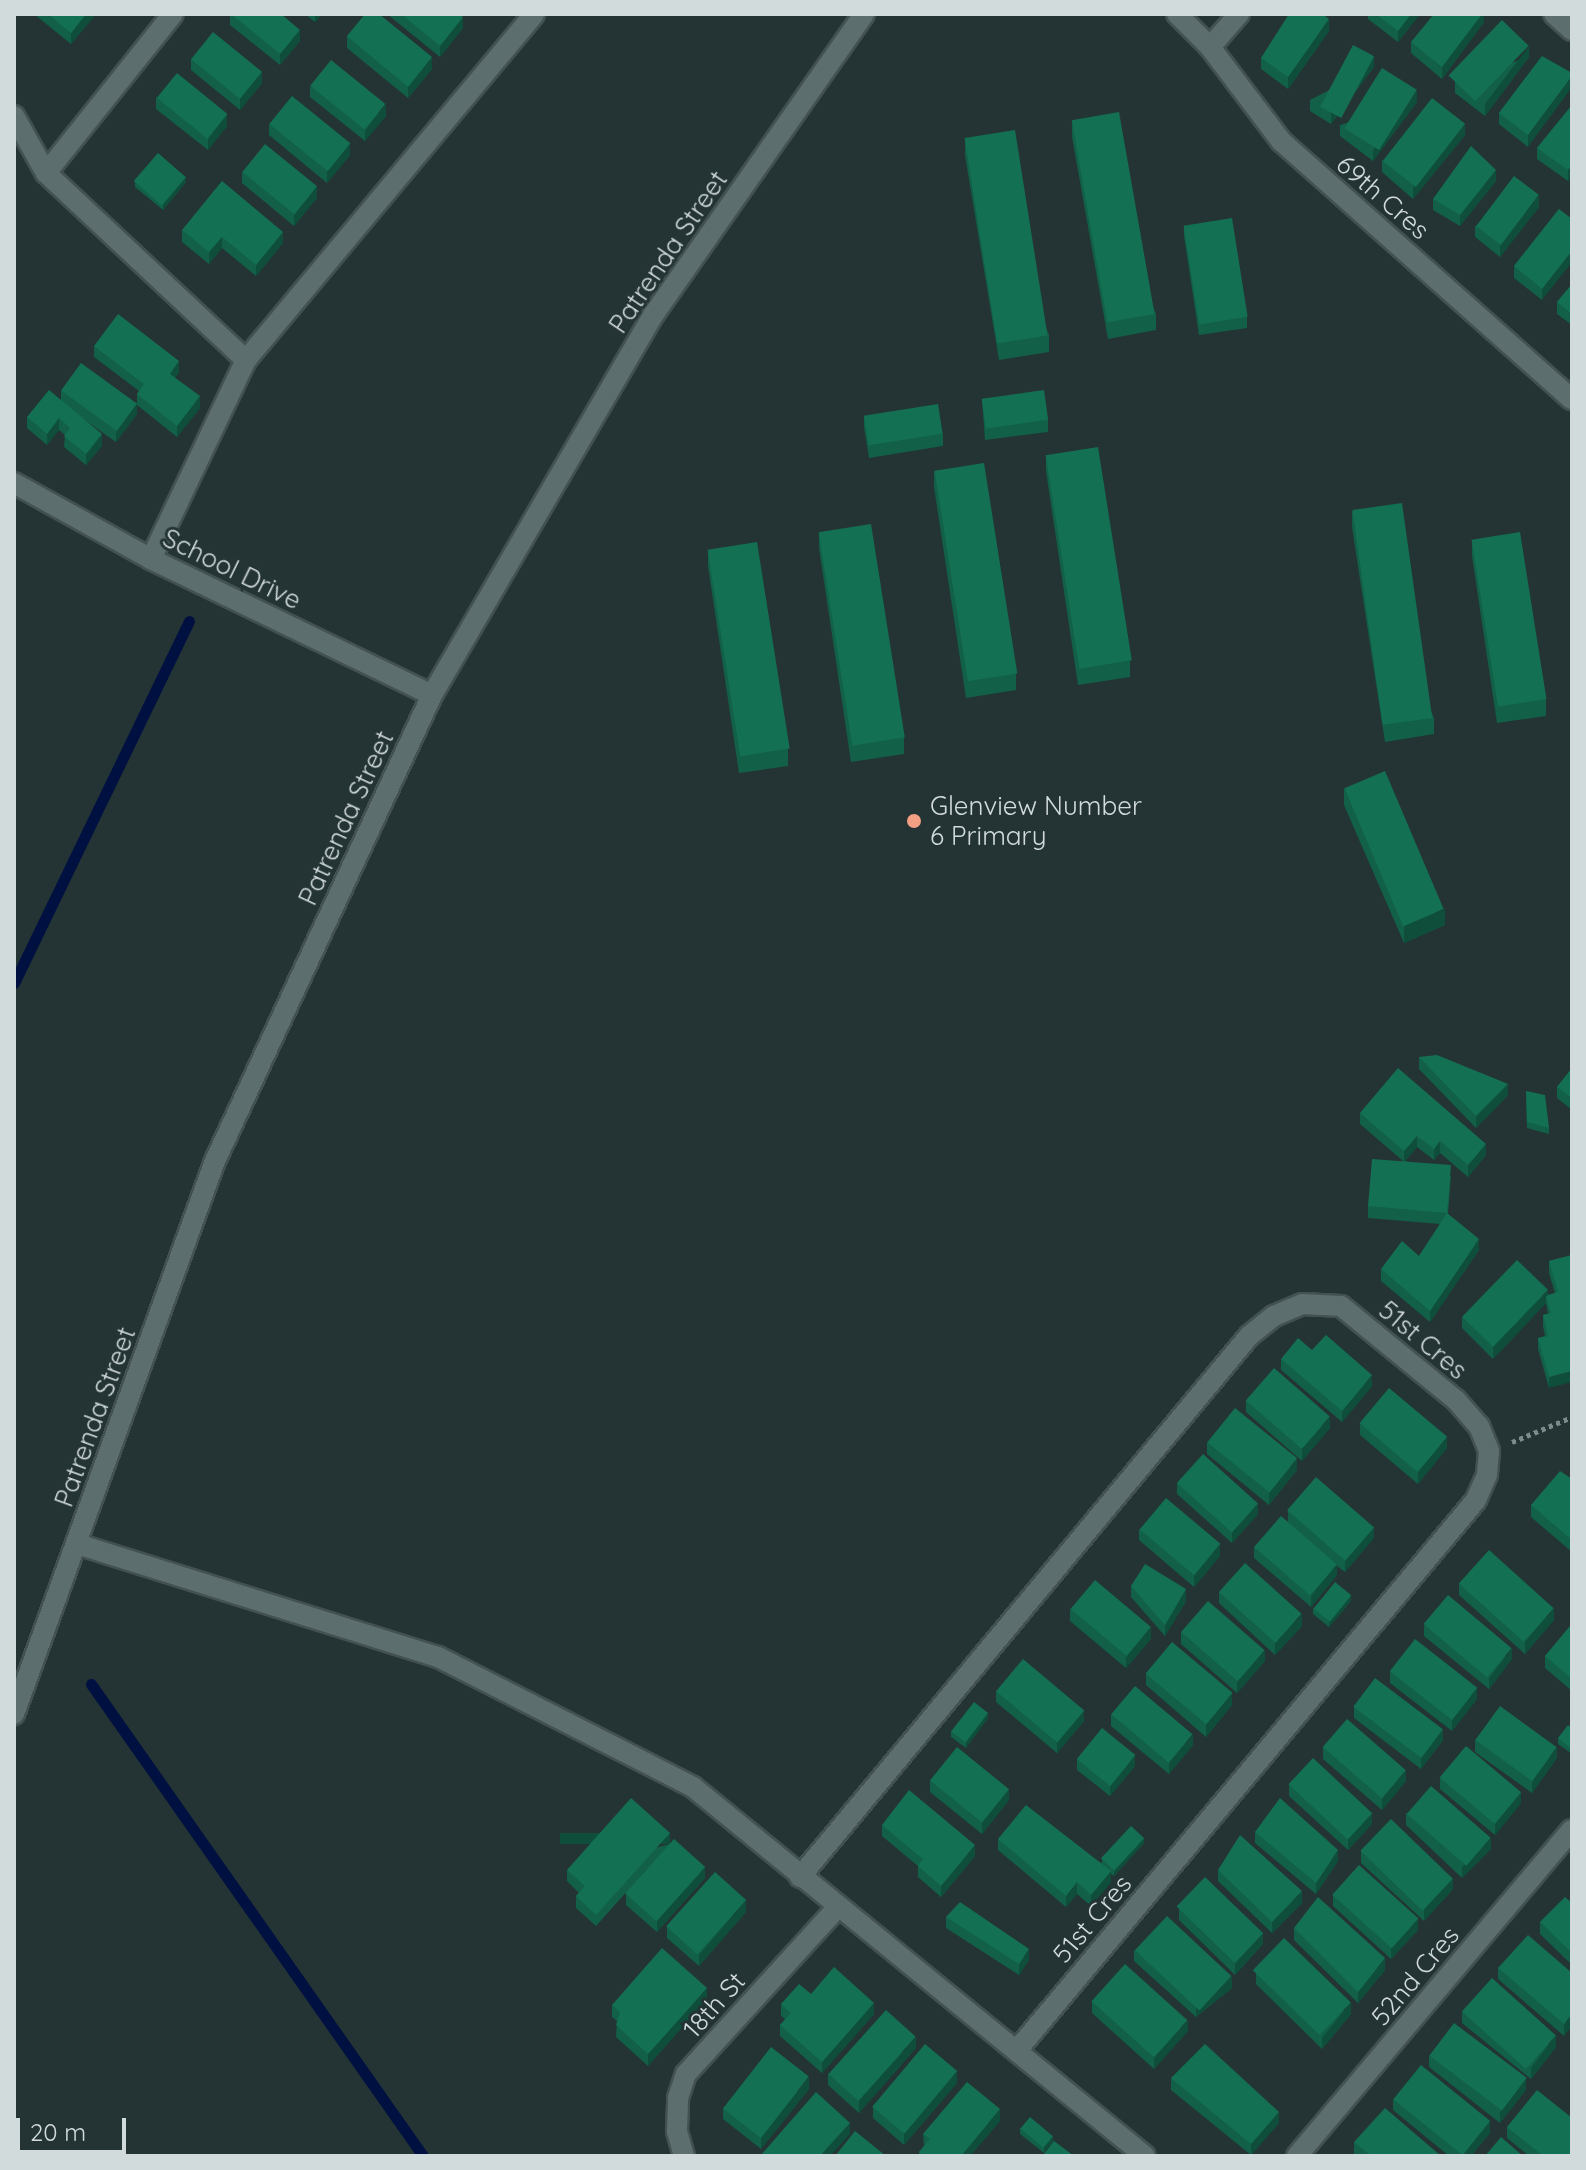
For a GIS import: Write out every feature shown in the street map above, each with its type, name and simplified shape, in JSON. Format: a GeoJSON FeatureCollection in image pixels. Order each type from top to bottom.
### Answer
{"type":"FeatureCollection","features":[{"type":"Feature","properties":{"kind":"street"},"geometry":{"type":"LineString","coordinates":[[46,173],[173,14]]}},
{"type":"Feature","properties":{"kind":"street"},"geometry":{"type":"LineString","coordinates":[[151,559],[246,360],[534,14]]}},
{"type":"Feature","properties":{"kind":"street","name":"Patrenda Street"},"geometry":{"type":"LineString","coordinates":[[14,1714],[215,1161],[432,695],[654,314],[864,14]]}},
{"type":"Feature","properties":{"kind":"street","name":"69th Cres"},"geometry":{"type":"LineString","coordinates":[[1177,14],[1210,47],[1281,141],[1572,399]]}},
{"type":"Feature","properties":{"kind":"street"},"geometry":{"type":"LineString","coordinates":[[1210,47],[1239,14]]}},
{"type":"Feature","properties":{"kind":"street"},"geometry":{"type":"LineString","coordinates":[[1554,14],[1572,30]]}},
{"type":"Feature","properties":{"kind":"street"},"geometry":{"type":"LineString","coordinates":[[14,116],[46,173],[246,360]]}},
{"type":"Feature","properties":{"kind":"street","name":"School Drive"},"geometry":{"type":"LineString","coordinates":[[14,483],[151,559],[432,695]]}},
{"type":"Feature","properties":{"kind":"street","name":"51st Cres"},"geometry":{"type":"LineString","coordinates":[[800,1877],[1249,1336],[1274,1316],[1302,1304],[1341,1306],[1456,1400],[1479,1426],[1489,1451],[1487,1475],[1476,1500],[1019,2048]]}},
{"type":"Feature","properties":{"kind":"street"},"geometry":{"type":"LineString","coordinates":[[77,1544],[438,1657],[693,1787],[837,1908],[1019,2048],[1145,2156]]}},
{"type":"Feature","properties":{"kind":"street","name":"52nd Cres"},"geometry":{"type":"LineString","coordinates":[[1297,2156],[1572,1830]]}},
{"type":"Feature","properties":{"kind":"street","name":"18th St"},"geometry":{"type":"LineString","coordinates":[[684,2156],[677,2131],[686,2074],[837,1908]]}},
{"type":"Feature","properties":{"kind":"path"},"geometry":{"type":"LineString","coordinates":[[1489,1451],[1572,1417]]}},
{"type":"Feature","properties":{"kind":"building"},"geometry":{"type":"Polygon","coordinates":[[[48,14],[86,14],[71,33],[48,14]]]}},
{"type":"Feature","properties":{"kind":"building"},"geometry":{"type":"Polygon","coordinates":[[[231,14],[281,14],[300,30],[280,54],[231,14]]]}},
{"type":"Feature","properties":{"kind":"building"},"geometry":{"type":"Polygon","coordinates":[[[365,14],[379,14],[432,57],[408,87],[347,36],[365,14]]]}},
{"type":"Feature","properties":{"kind":"building"},"geometry":{"type":"Polygon","coordinates":[[[401,14],[459,14],[463,17],[440,46],[401,14]]]}},
{"type":"Feature","properties":{"kind":"building"},"geometry":{"type":"Polygon","coordinates":[[[1289,14],[1322,14],[1329,19],[1288,77],[1261,58],[1289,14]]]}},
{"type":"Feature","properties":{"kind":"building"},"geometry":{"type":"Polygon","coordinates":[[[1376,14],[1411,14],[1398,31],[1376,14]]]}},
{"type":"Feature","properties":{"kind":"building"},"geometry":{"type":"Polygon","coordinates":[[[1434,14],[1482,14],[1442,67],[1411,42],[1434,14]]]}},
{"type":"Feature","properties":{"kind":"building"},"geometry":{"type":"Polygon","coordinates":[[[1502,20],[1529,46],[1475,101],[1449,75],[1502,20]]]}},
{"type":"Feature","properties":{"kind":"building"},"geometry":{"type":"Polygon","coordinates":[[[213,32],[262,72],[240,99],[191,59],[213,32]]]}},
{"type":"Feature","properties":{"kind":"building"},"geometry":{"type":"Polygon","coordinates":[[[1353,45],[1374,56],[1341,118],[1320,107],[1353,45]]]}},
{"type":"Feature","properties":{"kind":"building"},"geometry":{"type":"Polygon","coordinates":[[[1542,56],[1572,73],[1572,76],[1528,135],[1499,113],[1542,56]]]}},
{"type":"Feature","properties":{"kind":"building"},"geometry":{"type":"Polygon","coordinates":[[[331,60],[385,104],[365,130],[310,86],[331,60]]]}},
{"type":"Feature","properties":{"kind":"building"},"geometry":{"type":"Polygon","coordinates":[[[1382,68],[1417,90],[1379,150],[1344,128],[1382,68]]]}},
{"type":"Feature","properties":{"kind":"building"},"geometry":{"type":"Polygon","coordinates":[[[177,73],[228,114],[207,139],[157,98],[177,73]]]}},
{"type":"Feature","properties":{"kind":"building"},"geometry":{"type":"Polygon","coordinates":[[[292,96],[350,143],[328,171],[269,124],[292,96]]]}},
{"type":"Feature","properties":{"kind":"building"},"geometry":{"type":"Polygon","coordinates":[[[1432,98],[1465,124],[1416,187],[1383,161],[1432,98]]]}},
{"type":"Feature","properties":{"kind":"building"},"geometry":{"type":"Polygon","coordinates":[[[1572,105],[1572,164],[1568,170],[1537,148],[1572,105]]]}},
{"type":"Feature","properties":{"kind":"building"},"geometry":{"type":"Polygon","coordinates":[[[1119,112],[1155,314],[1107,322],[1072,120],[1119,112]]]}},
{"type":"Feature","properties":{"kind":"building"},"geometry":{"type":"Polygon","coordinates":[[[1015,130],[1048,335],[997,343],[965,138],[1015,130]]]}},
{"type":"Feature","properties":{"kind":"building"},"geometry":{"type":"Polygon","coordinates":[[[265,144],[317,186],[294,214],[242,172],[265,144]]]}},
{"type":"Feature","properties":{"kind":"building"},"geometry":{"type":"Polygon","coordinates":[[[1471,146],[1496,170],[1460,215],[1433,199],[1471,146]]]}},
{"type":"Feature","properties":{"kind":"building"},"geometry":{"type":"Polygon","coordinates":[[[158,153],[186,177],[162,205],[134,181],[158,153]]]}},
{"type":"Feature","properties":{"kind":"building"},"geometry":{"type":"Polygon","coordinates":[[[1514,176],[1539,195],[1501,245],[1476,226],[1514,176]]]}},
{"type":"Feature","properties":{"kind":"building"},"geometry":{"type":"Polygon","coordinates":[[[222,181],[283,232],[256,265],[222,237],[209,252],[182,230],[222,181]]]}},
{"type":"Feature","properties":{"kind":"building"},"geometry":{"type":"Polygon","coordinates":[[[1559,209],[1572,219],[1572,251],[1542,289],[1514,266],[1559,209]]]}},
{"type":"Feature","properties":{"kind":"building"},"geometry":{"type":"Polygon","coordinates":[[[1232,218],[1248,317],[1199,324],[1184,226],[1232,218]]]}},
{"type":"Feature","properties":{"kind":"building"},"geometry":{"type":"Polygon","coordinates":[[[1572,284],[1572,314],[1557,302],[1572,284]]]}},
{"type":"Feature","properties":{"kind":"building"},"geometry":{"type":"Polygon","coordinates":[[[118,314],[179,361],[170,374],[200,396],[177,426],[137,394],[144,384],[94,346],[118,314]]]}},
{"type":"Feature","properties":{"kind":"building"},"geometry":{"type":"Polygon","coordinates":[[[81,363],[137,404],[117,431],[61,391],[81,363]]]}},
{"type":"Feature","properties":{"kind":"building"},"geometry":{"type":"Polygon","coordinates":[[[49,390],[102,434],[86,454],[64,436],[70,428],[59,418],[47,434],[27,417],[49,390]]]}},
{"type":"Feature","properties":{"kind":"building"},"geometry":{"type":"Polygon","coordinates":[[[1044,390],[1048,420],[986,428],[982,399],[1044,390]]]}},
{"type":"Feature","properties":{"kind":"building"},"geometry":{"type":"Polygon","coordinates":[[[938,404],[943,434],[869,445],[864,416],[938,404]]]}},
{"type":"Feature","properties":{"kind":"building"},"geometry":{"type":"Polygon","coordinates":[[[1098,447],[1132,660],[1079,669],[1046,455],[1098,447]]]}},
{"type":"Feature","properties":{"kind":"building"},"geometry":{"type":"Polygon","coordinates":[[[984,463],[1017,673],[968,681],[935,471],[984,463]]]}},
{"type":"Feature","properties":{"kind":"building"},"geometry":{"type":"Polygon","coordinates":[[[1402,503],[1432,718],[1383,725],[1352,510],[1402,503]]]}},
{"type":"Feature","properties":{"kind":"building"},"geometry":{"type":"Polygon","coordinates":[[[871,524],[905,737],[852,746],[819,532],[871,524]]]}},
{"type":"Feature","properties":{"kind":"building"},"geometry":{"type":"Polygon","coordinates":[[[1520,532],[1546,699],[1498,707],[1472,540],[1520,532]]]}},
{"type":"Feature","properties":{"kind":"building"},"geometry":{"type":"Polygon","coordinates":[[[757,542],[790,748],[740,756],[708,550],[757,542]]]}},
{"type":"Feature","properties":{"kind":"building"},"geometry":{"type":"Polygon","coordinates":[[[1385,771],[1444,909],[1403,926],[1344,788],[1385,771]]]}},
{"type":"Feature","properties":{"kind":"building"},"geometry":{"type":"Polygon","coordinates":[[[1437,1055],[1508,1084],[1476,1116],[1419,1057],[1437,1055]]]}},
{"type":"Feature","properties":{"kind":"building"},"geometry":{"type":"Polygon","coordinates":[[[1398,1068],[1486,1144],[1468,1165],[1440,1141],[1434,1149],[1417,1136],[1404,1151],[1360,1113],[1398,1068]]]}},
{"type":"Feature","properties":{"kind":"building"},"geometry":{"type":"Polygon","coordinates":[[[1572,1068],[1572,1098],[1557,1087],[1572,1068]]]}},
{"type":"Feature","properties":{"kind":"building"},"geometry":{"type":"Polygon","coordinates":[[[1526,1091],[1545,1095],[1549,1128],[1527,1122],[1526,1091]]]}},
{"type":"Feature","properties":{"kind":"building"},"geometry":{"type":"Polygon","coordinates":[[[1372,1159],[1451,1165],[1447,1213],[1368,1206],[1372,1159]]]}},
{"type":"Feature","properties":{"kind":"building"},"geometry":{"type":"Polygon","coordinates":[[[1447,1213],[1479,1239],[1430,1311],[1381,1269],[1402,1241],[1419,1256],[1447,1213]]]}},
{"type":"Feature","properties":{"kind":"building"},"geometry":{"type":"Polygon","coordinates":[[[1572,1255],[1572,1371],[1549,1377],[1538,1338],[1548,1336],[1543,1315],[1551,1313],[1546,1296],[1558,1292],[1549,1261],[1572,1255]]]}},
{"type":"Feature","properties":{"kind":"building"},"geometry":{"type":"Polygon","coordinates":[[[1517,1260],[1548,1290],[1493,1347],[1462,1317],[1517,1260]]]}},
{"type":"Feature","properties":{"kind":"building"},"geometry":{"type":"Polygon","coordinates":[[[1326,1335],[1372,1375],[1342,1411],[1281,1359],[1298,1338],[1312,1350],[1326,1335]]]}},
{"type":"Feature","properties":{"kind":"building"},"geometry":{"type":"Polygon","coordinates":[[[1274,1368],[1330,1417],[1302,1449],[1246,1400],[1274,1368]]]}},
{"type":"Feature","properties":{"kind":"building"},"geometry":{"type":"Polygon","coordinates":[[[1389,1388],[1447,1437],[1418,1472],[1359,1423],[1389,1388]]]}},
{"type":"Feature","properties":{"kind":"building"},"geometry":{"type":"Polygon","coordinates":[[[1235,1408],[1297,1458],[1269,1493],[1207,1442],[1235,1408]]]}},
{"type":"Feature","properties":{"kind":"building"},"geometry":{"type":"Polygon","coordinates":[[[1203,1454],[1258,1504],[1232,1532],[1177,1483],[1203,1454]]]}},
{"type":"Feature","properties":{"kind":"building"},"geometry":{"type":"Polygon","coordinates":[[[1560,1471],[1572,1479],[1572,1540],[1531,1505],[1560,1471]]]}},
{"type":"Feature","properties":{"kind":"building"},"geometry":{"type":"Polygon","coordinates":[[[1316,1477],[1374,1528],[1345,1561],[1287,1510],[1316,1477]]]}},
{"type":"Feature","properties":{"kind":"building"},"geometry":{"type":"Polygon","coordinates":[[[1166,1498],[1220,1544],[1194,1575],[1140,1529],[1166,1498]]]}},
{"type":"Feature","properties":{"kind":"building"},"geometry":{"type":"Polygon","coordinates":[[[1281,1516],[1337,1565],[1310,1595],[1254,1547],[1281,1516]]]}},
{"type":"Feature","properties":{"kind":"building"},"geometry":{"type":"Polygon","coordinates":[[[1489,1550],[1554,1608],[1524,1642],[1459,1583],[1489,1550]]]}},
{"type":"Feature","properties":{"kind":"building"},"geometry":{"type":"Polygon","coordinates":[[[1245,1563],[1301,1614],[1275,1643],[1219,1592],[1245,1563]]]}},
{"type":"Feature","properties":{"kind":"building"},"geometry":{"type":"Polygon","coordinates":[[[1145,1564],[1186,1589],[1165,1625],[1131,1586],[1145,1564]]]}},
{"type":"Feature","properties":{"kind":"building"},"geometry":{"type":"Polygon","coordinates":[[[1095,1580],[1151,1627],[1126,1656],[1071,1609],[1095,1580]]]}},
{"type":"Feature","properties":{"kind":"building"},"geometry":{"type":"Polygon","coordinates":[[[1335,1582],[1351,1595],[1330,1622],[1314,1608],[1335,1582]]]}},
{"type":"Feature","properties":{"kind":"building"},"geometry":{"type":"Polygon","coordinates":[[[1448,1595],[1512,1648],[1487,1677],[1424,1624],[1448,1595]]]}},
{"type":"Feature","properties":{"kind":"building"},"geometry":{"type":"Polygon","coordinates":[[[1208,1601],[1265,1650],[1238,1681],[1181,1632],[1208,1601]]]}},
{"type":"Feature","properties":{"kind":"building"},"geometry":{"type":"Polygon","coordinates":[[[1570,1626],[1572,1628],[1572,1679],[1545,1656],[1570,1626]]]}},
{"type":"Feature","properties":{"kind":"building"},"geometry":{"type":"Polygon","coordinates":[[[1415,1639],[1477,1688],[1452,1720],[1390,1671],[1415,1639]]]}},
{"type":"Feature","properties":{"kind":"building"},"geometry":{"type":"Polygon","coordinates":[[[1172,1642],[1233,1693],[1206,1724],[1146,1673],[1172,1642]]]}},
{"type":"Feature","properties":{"kind":"building"},"geometry":{"type":"Polygon","coordinates":[[[1023,1659],[1084,1710],[1057,1743],[996,1691],[1023,1659]]]}},
{"type":"Feature","properties":{"kind":"building"},"geometry":{"type":"Polygon","coordinates":[[[1375,1678],[1443,1729],[1421,1758],[1353,1707],[1375,1678]]]}},
{"type":"Feature","properties":{"kind":"building"},"geometry":{"type":"Polygon","coordinates":[[[1135,1686],[1192,1734],[1169,1763],[1111,1714],[1135,1686]]]}},
{"type":"Feature","properties":{"kind":"building"},"geometry":{"type":"Polygon","coordinates":[[[974,1702],[988,1713],[965,1742],[951,1731],[974,1702]]]}},
{"type":"Feature","properties":{"kind":"building"},"geometry":{"type":"Polygon","coordinates":[[[1500,1706],[1557,1747],[1532,1781],[1475,1740],[1500,1706]]]}},
{"type":"Feature","properties":{"kind":"building"},"geometry":{"type":"Polygon","coordinates":[[[1347,1719],[1406,1770],[1382,1798],[1323,1747],[1347,1719]]]}},
{"type":"Feature","properties":{"kind":"building"},"geometry":{"type":"Polygon","coordinates":[[[1568,1725],[1572,1728],[1572,1749],[1558,1738],[1568,1725]]]}},
{"type":"Feature","properties":{"kind":"building"},"geometry":{"type":"Polygon","coordinates":[[[1102,1728],[1135,1755],[1110,1786],[1077,1759],[1102,1728]]]}},
{"type":"Feature","properties":{"kind":"building"},"geometry":{"type":"Polygon","coordinates":[[[1466,1746],[1521,1792],[1495,1824],[1440,1777],[1466,1746]]]}},
{"type":"Feature","properties":{"kind":"building"},"geometry":{"type":"Polygon","coordinates":[[[957,1747],[1009,1789],[982,1823],[930,1780],[957,1747]]]}},
{"type":"Feature","properties":{"kind":"building"},"geometry":{"type":"Polygon","coordinates":[[[1313,1758],[1372,1813],[1348,1840],[1288,1784],[1313,1758]]]}},
{"type":"Feature","properties":{"kind":"building"},"geometry":{"type":"Polygon","coordinates":[[[1431,1786],[1491,1838],[1466,1866],[1407,1814],[1431,1786]]]}},
{"type":"Feature","properties":{"kind":"building"},"geometry":{"type":"Polygon","coordinates":[[[909,1790],[975,1845],[941,1886],[918,1866],[923,1859],[882,1825],[909,1790]]]}},
{"type":"Feature","properties":{"kind":"building"},"geometry":{"type":"Polygon","coordinates":[[[631,1798],[670,1833],[596,1915],[576,1896],[585,1886],[567,1870],[631,1798]]]}},
{"type":"Feature","properties":{"kind":"building"},"geometry":{"type":"Polygon","coordinates":[[[1280,1798],[1338,1850],[1316,1883],[1255,1832],[1280,1798]]]}},
{"type":"Feature","properties":{"kind":"building"},"geometry":{"type":"Polygon","coordinates":[[[1026,1805],[1111,1871],[1091,1895],[1077,1882],[1066,1896],[998,1839],[1026,1805]]]}},
{"type":"Feature","properties":{"kind":"building"},"geometry":{"type":"Polygon","coordinates":[[[1391,1819],[1453,1879],[1422,1910],[1360,1851],[1391,1819]]]}},
{"type":"Feature","properties":{"kind":"building"},"geometry":{"type":"Polygon","coordinates":[[[1131,1826],[1144,1838],[1114,1870],[1101,1858],[1131,1826]]]}},
{"type":"Feature","properties":{"kind":"building"},"geometry":{"type":"Polygon","coordinates":[[[1240,1835],[1302,1891],[1272,1922],[1218,1870],[1240,1835]]]}},
{"type":"Feature","properties":{"kind":"building"},"geometry":{"type":"Polygon","coordinates":[[[674,1839],[705,1867],[656,1921],[625,1893],[674,1839]]]}},
{"type":"Feature","properties":{"kind":"building"},"geometry":{"type":"Polygon","coordinates":[[[1359,1865],[1418,1919],[1392,1948],[1332,1895],[1359,1865]]]}},
{"type":"Feature","properties":{"kind":"building"},"geometry":{"type":"Polygon","coordinates":[[[715,1872],[746,1900],[697,1954],[666,1926],[715,1872]]]}},
{"type":"Feature","properties":{"kind":"building"},"geometry":{"type":"Polygon","coordinates":[[[1205,1877],[1263,1933],[1235,1963],[1177,1906],[1205,1877]]]}},
{"type":"Feature","properties":{"kind":"building"},"geometry":{"type":"Polygon","coordinates":[[[1318,1897],[1385,1958],[1358,1992],[1294,1928],[1318,1897]]]}},
{"type":"Feature","properties":{"kind":"building"},"geometry":{"type":"Polygon","coordinates":[[[1565,1897],[1572,1903],[1572,1953],[1540,1922],[1565,1897]]]}},
{"type":"Feature","properties":{"kind":"building"},"geometry":{"type":"Polygon","coordinates":[[[960,1902],[1029,1949],[1019,1964],[946,1917],[960,1902]]]}},
{"type":"Feature","properties":{"kind":"building"},"geometry":{"type":"Polygon","coordinates":[[[1167,1916],[1231,1976],[1199,2010],[1135,1950],[1167,1916]]]}},
{"type":"Feature","properties":{"kind":"building"},"geometry":{"type":"Polygon","coordinates":[[[1528,1935],[1572,1973],[1572,2014],[1564,2024],[1498,1968],[1528,1935]]]}},
{"type":"Feature","properties":{"kind":"building"},"geometry":{"type":"Polygon","coordinates":[[[1284,1938],[1351,2003],[1320,2035],[1253,1970],[1284,1938]]]}},
{"type":"Feature","properties":{"kind":"building"},"geometry":{"type":"Polygon","coordinates":[[[662,1948],[707,1988],[648,2054],[616,2025],[620,2012],[612,2005],[662,1948]]]}},
{"type":"Feature","properties":{"kind":"building"},"geometry":{"type":"Polygon","coordinates":[[[1125,1964],[1187,2020],[1154,2057],[1092,2001],[1125,1964]]]}},
{"type":"Feature","properties":{"kind":"building"},"geometry":{"type":"Polygon","coordinates":[[[834,1967],[874,2003],[822,2062],[780,2025],[791,2013],[781,2004],[799,1984],[811,1994],[834,1967]]]}},
{"type":"Feature","properties":{"kind":"building"},"geometry":{"type":"Polygon","coordinates":[[[1492,1978],[1556,2036],[1526,2069],[1462,2011],[1492,1978]]]}},
{"type":"Feature","properties":{"kind":"building"},"geometry":{"type":"Polygon","coordinates":[[[886,2010],[916,2037],[858,2101],[828,2074],[886,2010]]]}},
{"type":"Feature","properties":{"kind":"building"},"geometry":{"type":"Polygon","coordinates":[[[1454,2023],[1527,2078],[1502,2111],[1429,2056],[1454,2023]]]}},
{"type":"Feature","properties":{"kind":"building"},"geometry":{"type":"Polygon","coordinates":[[[925,2044],[957,2071],[904,2134],[872,2107],[925,2044]]]}},
{"type":"Feature","properties":{"kind":"building"},"geometry":{"type":"Polygon","coordinates":[[[1205,2044],[1279,2112],[1251,2144],[1171,2078],[1205,2044]]]}},
{"type":"Feature","properties":{"kind":"building"},"geometry":{"type":"Polygon","coordinates":[[[771,2047],[809,2077],[761,2138],[723,2108],[771,2047]]]}},
{"type":"Feature","properties":{"kind":"building"},"geometry":{"type":"Polygon","coordinates":[[[1421,2065],[1490,2121],[1462,2155],[1393,2099],[1421,2065]]]}},
{"type":"Feature","properties":{"kind":"building"},"geometry":{"type":"Polygon","coordinates":[[[967,2082],[1000,2109],[961,2156],[924,2156],[919,2152],[930,2139],[923,2134],[967,2082]]]}},
{"type":"Feature","properties":{"kind":"building"},"geometry":{"type":"Polygon","coordinates":[[[1537,2090],[1572,2118],[1572,2156],[1543,2156],[1507,2127],[1537,2090]]]}},
{"type":"Feature","properties":{"kind":"building"},"geometry":{"type":"Polygon","coordinates":[[[816,2092],[850,2123],[820,2156],[762,2156],[761,2155],[816,2092]]]}},
{"type":"Feature","properties":{"kind":"building"},"geometry":{"type":"Polygon","coordinates":[[[1385,2108],[1441,2156],[1371,2156],[1354,2142],[1385,2108]]]}},
{"type":"Feature","properties":{"kind":"building"},"geometry":{"type":"Polygon","coordinates":[[[1030,2117],[1053,2136],[1043,2148],[1020,2128],[1030,2117]]]}},
{"type":"Feature","properties":{"kind":"building"},"geometry":{"type":"Polygon","coordinates":[[[855,2131],[886,2156],[835,2156],[855,2131]]]}},
{"type":"Feature","properties":{"kind":"building"},"geometry":{"type":"Polygon","coordinates":[[[1501,2137],[1523,2156],[1485,2156],[1501,2137]]]}},
{"type":"Feature","properties":{"kind":"building"},"geometry":{"type":"Polygon","coordinates":[[[1054,2141],[1074,2156],[1044,2154],[1054,2141]]]}},
{"type":"Feature","properties":{"kind":"waterway"},"geometry":{"type":"LineString","coordinates":[[14,983],[189,621]]}},
{"type":"Feature","properties":{"kind":"waterway"},"geometry":{"type":"LineString","coordinates":[[91,1684],[423,2156]]}},
{"type":"Feature","properties":{"kind":"place","name":"Glenview Number 6 Primary"},"geometry":{"type":"Point","coordinates":[914,821]}}]}
